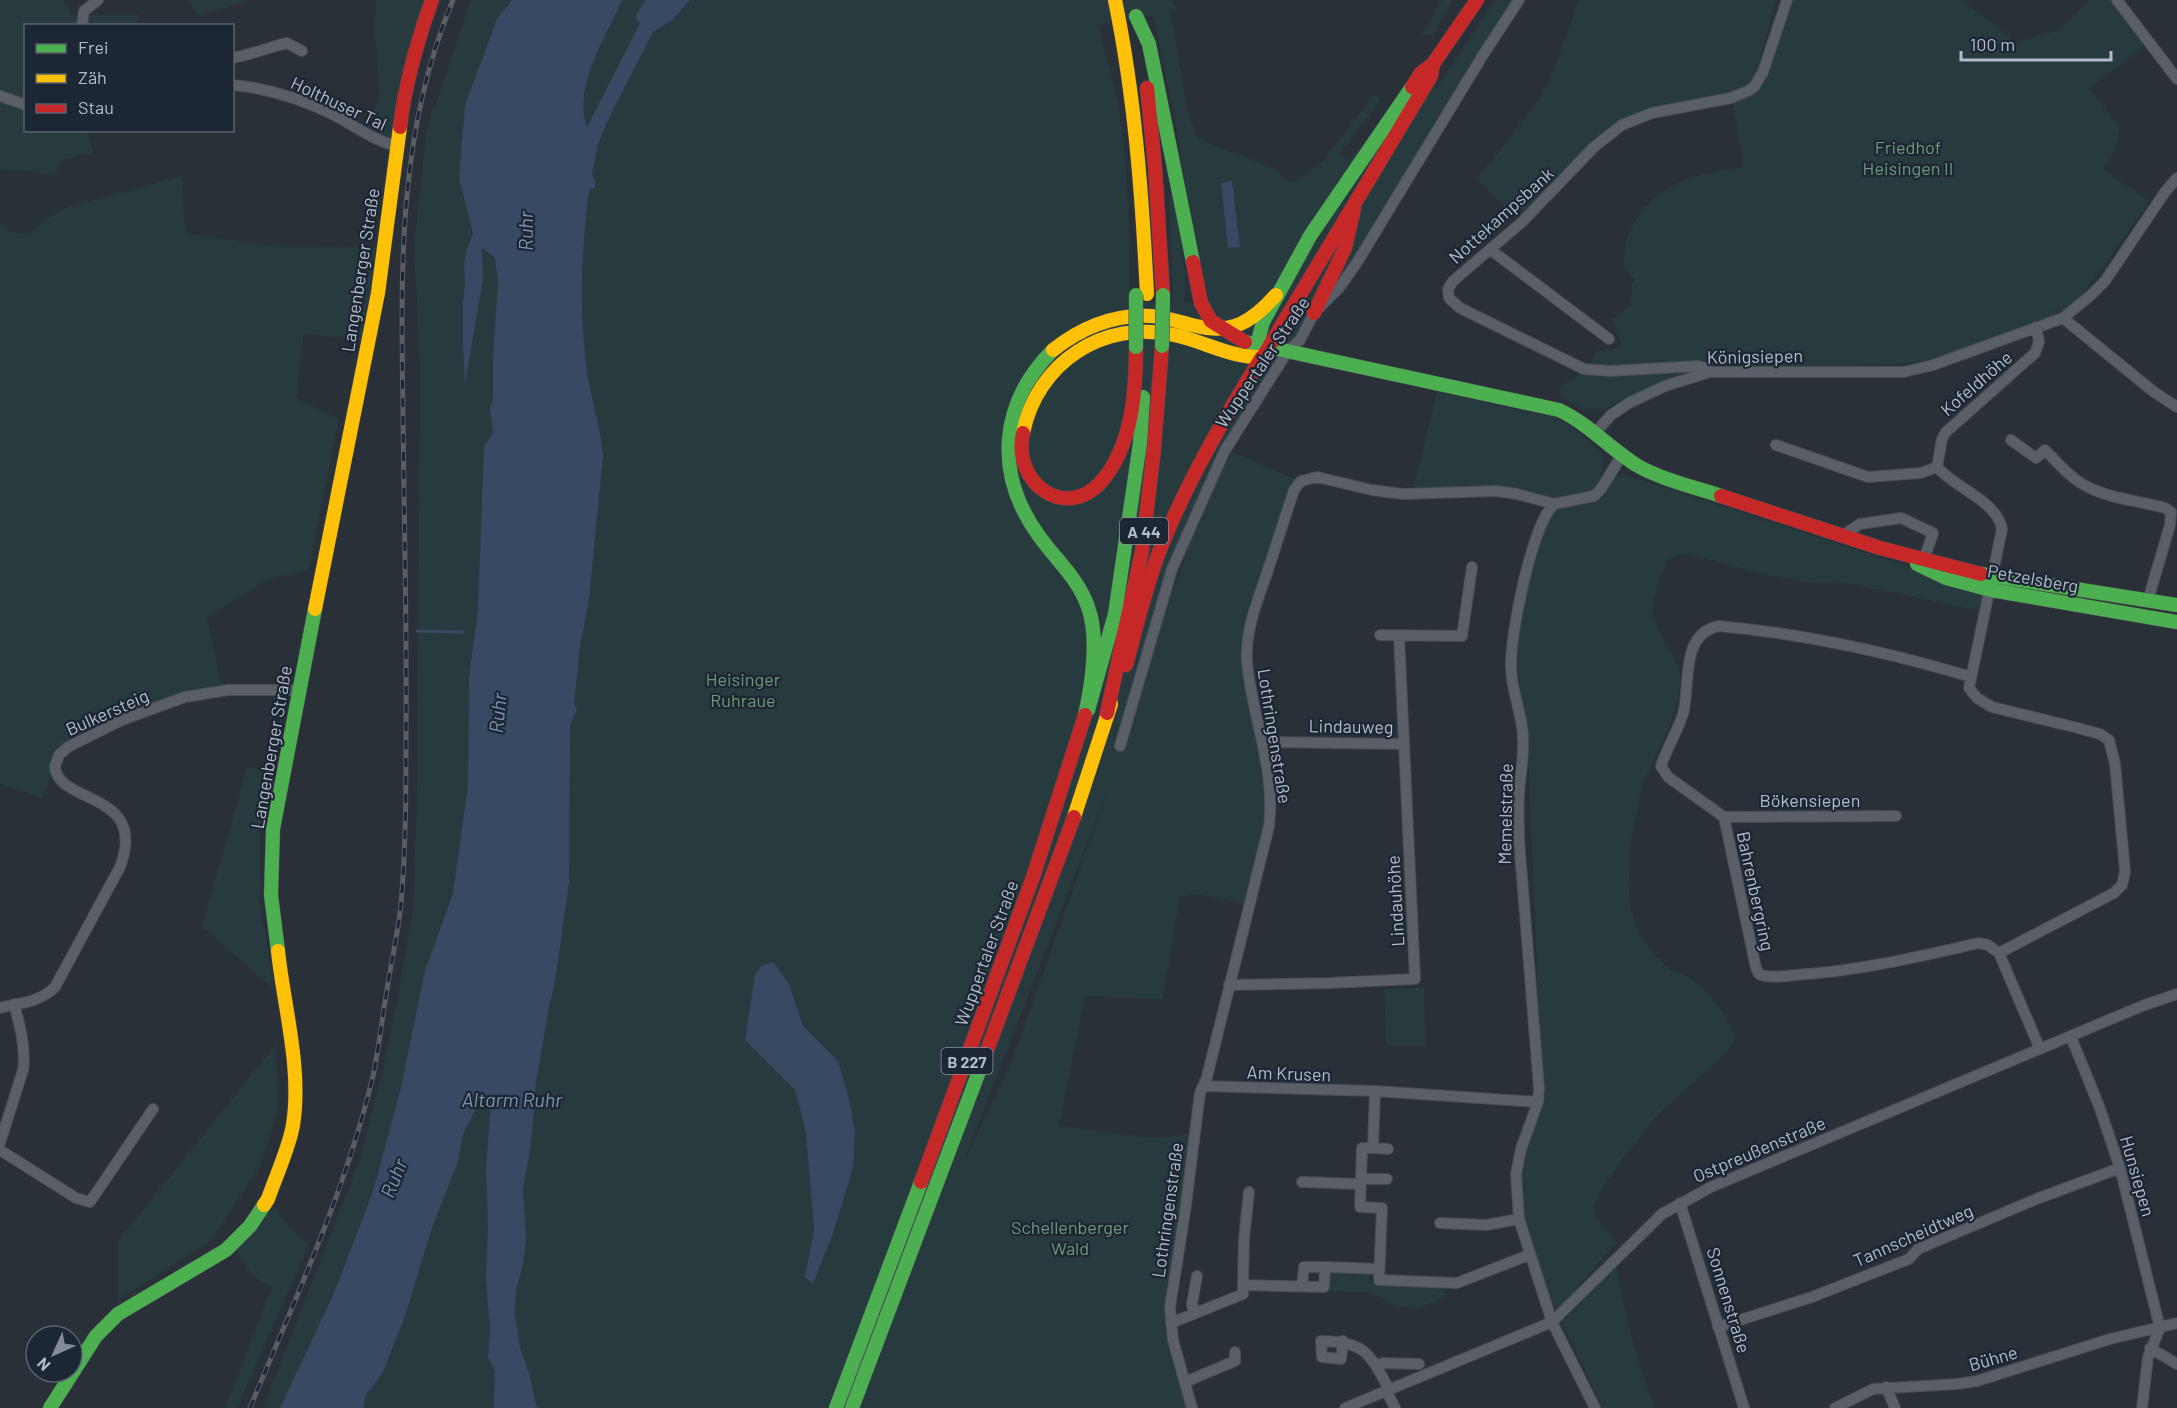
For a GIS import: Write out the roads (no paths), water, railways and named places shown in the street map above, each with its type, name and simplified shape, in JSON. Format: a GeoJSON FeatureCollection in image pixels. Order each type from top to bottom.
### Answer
{"type":"FeatureCollection","features":[{"type":"Feature","properties":{"kind":"main road","name":"Langenberger Straße"},"geometry":{"type":"LineString","coordinates":[[50,1408],[96,1336],[111,1321],[128,1308],[226,1250],[250,1226],[268,1199],[293,1127],[296,1097],[294,1065],[271,895],[273,829],[378,293],[404,93],[420,33],[432,0]]}},
{"type":"Feature","properties":{"kind":"main road","name":"A 44"},"geometry":{"type":"LineString","coordinates":[[1088,710],[1115,614],[1140,443],[1142,294],[1146,250],[1132,104],[1115,0]]}},
{"type":"Feature","properties":{"kind":"main road","name":"A 44"},"geometry":{"type":"LineString","coordinates":[[1107,713],[1142,552],[1156,444],[1162,346],[1163,294],[1149,100],[1132,0]]}},
{"type":"Feature","properties":{"kind":"main road","name":"Wuppertaler Straße"},"geometry":{"type":"LineString","coordinates":[[1264,350],[1260,329],[1276,295],[1311,236],[1421,72],[1433,64],[1477,0]]}},
{"type":"Feature","properties":{"kind":"main road"},"geometry":{"type":"LineString","coordinates":[[1136,16],[1149,44],[1199,297],[1208,316],[1245,342]]}},
{"type":"Feature","properties":{"kind":"main road","name":"Wuppertaler Straße"},"geometry":{"type":"LineString","coordinates":[[1264,350],[1431,76],[1433,64]]}},
{"type":"Feature","properties":{"kind":"main road"},"geometry":{"type":"LineString","coordinates":[[1314,313],[1345,248],[1356,198]]}},
{"type":"Feature","properties":{"kind":"main road"},"geometry":{"type":"LineString","coordinates":[[1203,329],[1233,327],[1245,323],[1260,312],[1276,295]]}},
{"type":"Feature","properties":{"kind":"main road"},"geometry":{"type":"LineString","coordinates":[[1088,710],[1094,645],[1090,612],[1079,585],[1069,570],[1041,540],[1020,506],[1009,466],[1011,418],[1027,381],[1041,362],[1079,331],[1099,323],[1128,317],[1170,319],[1264,350],[1288,351],[1553,409],[1568,414],[1595,433]]}},
{"type":"Feature","properties":{"kind":"main road"},"geometry":{"type":"LineString","coordinates":[[1141,345],[1126,432],[1108,474],[1099,485],[1085,494],[1072,497],[1059,496],[1041,490],[1024,470],[1021,458],[1025,419],[1034,397],[1056,367],[1088,344],[1121,333],[1155,332],[1189,338],[1248,359],[1264,350]]}},
{"type":"Feature","properties":{"kind":"main road"},"geometry":{"type":"LineString","coordinates":[[1107,713],[1122,681],[1147,589],[1176,512],[1264,350]]}},
{"type":"Feature","properties":{"kind":"main road","name":"Petzelsberg"},"geometry":{"type":"LineString","coordinates":[[1595,433],[1622,455],[1650,472],[1842,536],[1924,559],[1992,584],[2177,622]]}},
{"type":"Feature","properties":{"kind":"main road","name":"Petzelsberg"},"geometry":{"type":"LineString","coordinates":[[1889,551],[1946,578],[2062,589],[2177,605]]}},
{"type":"Feature","properties":{"kind":"main road","name":"Wuppertaler Straße"},"geometry":{"type":"LineString","coordinates":[[836,1408],[996,983],[1088,710]]}},
{"type":"Feature","properties":{"kind":"main road","name":"Wuppertaler Straße"},"geometry":{"type":"LineString","coordinates":[[852,1408],[1070,829],[1107,713]]}},
{"type":"Feature","properties":{"kind":"street"},"geometry":{"type":"LineString","coordinates":[[82,24],[84,11],[98,0]]}},
{"type":"Feature","properties":{"kind":"street","name":"Wuppertaler Straße"},"geometry":{"type":"LineString","coordinates":[[1120,746],[1172,569],[1224,452],[1288,351],[1300,340],[1314,313],[1339,288],[1356,264],[1519,0]]}},
{"type":"Feature","properties":{"kind":"street","name":"Nottekampsbank"},"geometry":{"type":"LineString","coordinates":[[1710,372],[1698,366],[1610,371],[1584,369],[1460,308],[1451,301],[1448,287],[1539,206],[1594,147],[1622,125],[1652,113],[1731,98],[1754,87],[1763,72],[1787,0]]}},
{"type":"Feature","properties":{"kind":"street"},"geometry":{"type":"LineString","coordinates":[[2117,0],[2177,79]]}},
{"type":"Feature","properties":{"kind":"street","name":"Holthuser Tal"},"geometry":{"type":"LineString","coordinates":[[234,58],[287,43],[302,51]]}},
{"type":"Feature","properties":{"kind":"street","name":"Holthuser Tal"},"geometry":{"type":"LineString","coordinates":[[234,85],[255,86],[293,97],[381,142],[396,146]]}},
{"type":"Feature","properties":{"kind":"street"},"geometry":{"type":"LineString","coordinates":[[0,96],[24,104]]}},
{"type":"Feature","properties":{"kind":"street","name":"Königsiepen"},"geometry":{"type":"LineString","coordinates":[[1595,433],[1611,415],[1629,403],[1665,386],[1710,372],[1904,372],[1933,365],[2063,318],[2105,281],[2177,178]]}},
{"type":"Feature","properties":{"kind":"street"},"geometry":{"type":"LineString","coordinates":[[1491,250],[1609,339]]}},
{"type":"Feature","properties":{"kind":"street"},"geometry":{"type":"LineString","coordinates":[[2063,318],[2154,393],[2177,407]]}},
{"type":"Feature","properties":{"kind":"street","name":"Kofeldhöhe"},"geometry":{"type":"LineString","coordinates":[[1937,467],[1942,439],[1946,432],[2035,353],[2039,342],[2037,327]]}},
{"type":"Feature","properties":{"kind":"street"},"geometry":{"type":"LineString","coordinates":[[2011,440],[2036,458],[2045,450],[2072,477],[2087,487],[2105,494],[2165,508],[2171,512],[2170,525],[2148,600]]}},
{"type":"Feature","properties":{"kind":"street"},"geometry":{"type":"LineString","coordinates":[[1776,445],[1868,477],[1925,472],[1937,467],[1948,478],[1984,504],[2000,520],[2002,536],[1969,688],[1987,706],[2106,737],[2112,745],[2125,871],[2122,885],[2114,893],[1999,953],[2040,1049]]}},
{"type":"Feature","properties":{"kind":"street"},"geometry":{"type":"LineString","coordinates":[[1554,504],[1594,496],[1601,489],[1622,455]]}},
{"type":"Feature","properties":{"kind":"street","name":"Lothringenstraße"},"geometry":{"type":"LineString","coordinates":[[1192,1408],[1173,1340],[1170,1307],[1173,1280],[1185,1212],[1199,1099],[1269,826],[1271,800],[1247,663],[1249,631],[1294,490],[1301,481],[1309,478],[1322,478],[1372,490],[1403,494],[1496,491],[1554,504]]}},
{"type":"Feature","properties":{"kind":"street","name":"Memelstraße"},"geometry":{"type":"LineString","coordinates":[[1554,504],[1543,518],[1534,543],[1516,623],[1511,660],[1512,682],[1524,741],[1519,840],[1538,1102],[1521,1149],[1516,1174],[1516,1196],[1519,1219],[1529,1255],[1552,1322],[1595,1408]]}},
{"type":"Feature","properties":{"kind":"street"},"geometry":{"type":"LineString","coordinates":[[1842,536],[1860,524],[1901,518],[1934,533],[1924,559]]}},
{"type":"Feature","properties":{"kind":"street"},"geometry":{"type":"LineString","coordinates":[[1380,634],[1462,636],[1472,567]]}},
{"type":"Feature","properties":{"kind":"street","name":"Bahrenbergring"},"geometry":{"type":"LineString","coordinates":[[1971,677],[1921,662],[1799,635],[1719,626],[1711,628],[1700,637],[1691,651],[1683,713],[1661,766],[1668,777],[1724,817],[1756,968],[1761,976],[1812,974],[1876,966],[1979,944],[1988,945],[1999,953]]}},
{"type":"Feature","properties":{"kind":"street","name":"Lindauhöhe"},"geometry":{"type":"LineString","coordinates":[[1229,985],[1415,979],[1399,636]]}},
{"type":"Feature","properties":{"kind":"street","name":"Bulkersteig"},"geometry":{"type":"LineString","coordinates":[[0,1008],[38,999],[47,995],[55,987],[125,855],[126,834],[120,819],[106,807],[66,784],[57,776],[56,760],[63,751],[122,720],[185,697],[228,690],[299,690]]}},
{"type":"Feature","properties":{"kind":"street","name":"Lindauweg"},"geometry":{"type":"LineString","coordinates":[[1262,742],[1403,744]]}},
{"type":"Feature","properties":{"kind":"street","name":"Bökensiepen"},"geometry":{"type":"LineString","coordinates":[[1724,817],[1896,816]]}},
{"type":"Feature","properties":{"kind":"street","name":"Ostpreußenstraße"},"geometry":{"type":"LineString","coordinates":[[1345,1408],[1552,1322],[1656,1219],[1711,1187],[2177,994]]}},
{"type":"Feature","properties":{"kind":"street"},"geometry":{"type":"LineString","coordinates":[[0,1143],[23,1070],[21,1027],[14,1004]]}},
{"type":"Feature","properties":{"kind":"street","name":"Hunsiepen"},"geometry":{"type":"LineString","coordinates":[[2071,1037],[2099,1106],[2120,1168],[2160,1328]]}},
{"type":"Feature","properties":{"kind":"street","name":"Am Krusen"},"geometry":{"type":"LineString","coordinates":[[1203,1086],[1375,1091],[1538,1102]]}},
{"type":"Feature","properties":{"kind":"street"},"geometry":{"type":"LineString","coordinates":[[1373,1148],[1375,1091]]}},
{"type":"Feature","properties":{"kind":"street"},"geometry":{"type":"LineString","coordinates":[[0,1150],[76,1198],[90,1202],[153,1109]]}},
{"type":"Feature","properties":{"kind":"street"},"geometry":{"type":"LineString","coordinates":[[1388,1149],[1362,1148],[1360,1207],[1382,1208],[1379,1280],[1457,1283],[1529,1255]]}},
{"type":"Feature","properties":{"kind":"street","name":"Tannscheidtweg"},"geometry":{"type":"LineString","coordinates":[[1718,1328],[1812,1297],[1909,1259],[1918,1249],[2039,1198],[2120,1168]]}},
{"type":"Feature","properties":{"kind":"street"},"geometry":{"type":"LineString","coordinates":[[1302,1182],[1361,1182],[1387,1179]]}},
{"type":"Feature","properties":{"kind":"street"},"geometry":{"type":"LineString","coordinates":[[1171,1323],[1243,1294],[1244,1239],[1249,1192]]}},
{"type":"Feature","properties":{"kind":"street","name":"Sonnenstraße"},"geometry":{"type":"LineString","coordinates":[[1680,1203],[1694,1241],[1718,1328],[1744,1408]]}},
{"type":"Feature","properties":{"kind":"street"},"geometry":{"type":"LineString","coordinates":[[1440,1223],[1486,1225],[1519,1219]]}},
{"type":"Feature","properties":{"kind":"street"},"geometry":{"type":"LineString","coordinates":[[1302,1286],[1304,1267],[1379,1269]]}},
{"type":"Feature","properties":{"kind":"street"},"geometry":{"type":"LineString","coordinates":[[1243,1285],[1324,1287],[1325,1267]]}},
{"type":"Feature","properties":{"kind":"street"},"geometry":{"type":"LineString","coordinates":[[1194,1314],[1192,1304],[1197,1276]]}},
{"type":"Feature","properties":{"kind":"street","name":"Bühne"},"geometry":{"type":"LineString","coordinates":[[1835,1408],[1873,1389],[1977,1381],[2110,1339],[2177,1323]]}},
{"type":"Feature","properties":{"kind":"street"},"geometry":{"type":"LineString","coordinates":[[2142,1408],[2150,1348],[2160,1328]]}},
{"type":"Feature","properties":{"kind":"street"},"geometry":{"type":"LineString","coordinates":[[1343,1341],[1369,1353],[1395,1408]]}},
{"type":"Feature","properties":{"kind":"street"},"geometry":{"type":"LineString","coordinates":[[2150,1348],[2177,1364]]}},
{"type":"Feature","properties":{"kind":"street"},"geometry":{"type":"LineString","coordinates":[[1185,1383],[1235,1361],[1235,1352]]}},
{"type":"Feature","properties":{"kind":"street"},"geometry":{"type":"LineString","coordinates":[[1376,1366],[1383,1363],[1419,1364]]}},
{"type":"Feature","properties":{"kind":"street"},"geometry":{"type":"LineString","coordinates":[[1886,1387],[1896,1408]]}},
{"type":"Feature","properties":{"kind":"water"},"geometry":{"type":"Polygon","coordinates":[[[512,0],[622,0],[600,45],[588,79],[584,96],[587,127],[640,23],[635,18],[645,0],[690,0],[672,20],[653,32],[607,122],[598,144],[592,175],[595,188],[590,189],[586,213],[582,281],[584,350],[603,456],[589,599],[580,647],[574,704],[577,710],[570,725],[569,883],[555,982],[536,1083],[531,1144],[523,1189],[526,1237],[524,1259],[516,1291],[515,1314],[520,1347],[537,1408],[494,1408],[495,1370],[488,1358],[490,1328],[486,1280],[488,1226],[486,1169],[490,1112],[488,1103],[480,1101],[463,1134],[458,1161],[432,1228],[404,1319],[383,1372],[365,1397],[364,1408],[280,1408],[333,1295],[373,1192],[401,1087],[425,971],[453,893],[468,786],[469,678],[478,609],[484,447],[493,432],[490,409],[493,399],[493,357],[498,283],[495,258],[482,248],[483,279],[465,384],[464,263],[473,234],[459,178],[465,105],[497,19],[512,0]]]}},
{"type":"Feature","properties":{"kind":"water"},"geometry":{"type":"Polygon","coordinates":[[[1232,181],[1240,247],[1228,248],[1221,183],[1232,181]]]}},
{"type":"Feature","properties":{"kind":"water"},"geometry":{"type":"Polygon","coordinates":[[[773,962],[789,984],[803,1026],[838,1061],[849,1099],[855,1132],[853,1168],[833,1233],[813,1284],[805,1277],[814,1230],[806,1132],[795,1090],[745,1040],[755,975],[761,966],[773,962]]]}},
{"type":"Feature","properties":{"kind":"waterway"},"geometry":{"type":"LineString","coordinates":[[417,631],[463,632]]}},
{"type":"Feature","properties":{"kind":"railway"},"geometry":{"type":"LineString","coordinates":[[250,1408],[318,1244],[362,1119],[373,1076],[400,915],[406,774],[403,255],[412,152],[421,101],[435,50],[453,0]]}},
{"type":"Feature","properties":{"kind":"park label","name":"Friedhof Heisingen II"},"geometry":{"type":"Point","coordinates":[1908,157]}},
{"type":"Feature","properties":{"kind":"park label","name":"Heisinger Ruhraue"},"geometry":{"type":"Point","coordinates":[743,689]}},
{"type":"Feature","properties":{"kind":"park label","name":"Schellenberger Wald"},"geometry":{"type":"Point","coordinates":[1070,1237]}},
{"type":"Feature","properties":{"kind":"water label","name":"Ruhr"},"geometry":{"type":"Point","coordinates":[525,231]}},
{"type":"Feature","properties":{"kind":"water label","name":"Ruhr"},"geometry":{"type":"Point","coordinates":[497,713]}},
{"type":"Feature","properties":{"kind":"water label","name":"Altarm Ruhr"},"geometry":{"type":"Point","coordinates":[512,1099]}},
{"type":"Feature","properties":{"kind":"water label","name":"Ruhr"},"geometry":{"type":"Point","coordinates":[393,1178]}}]}
